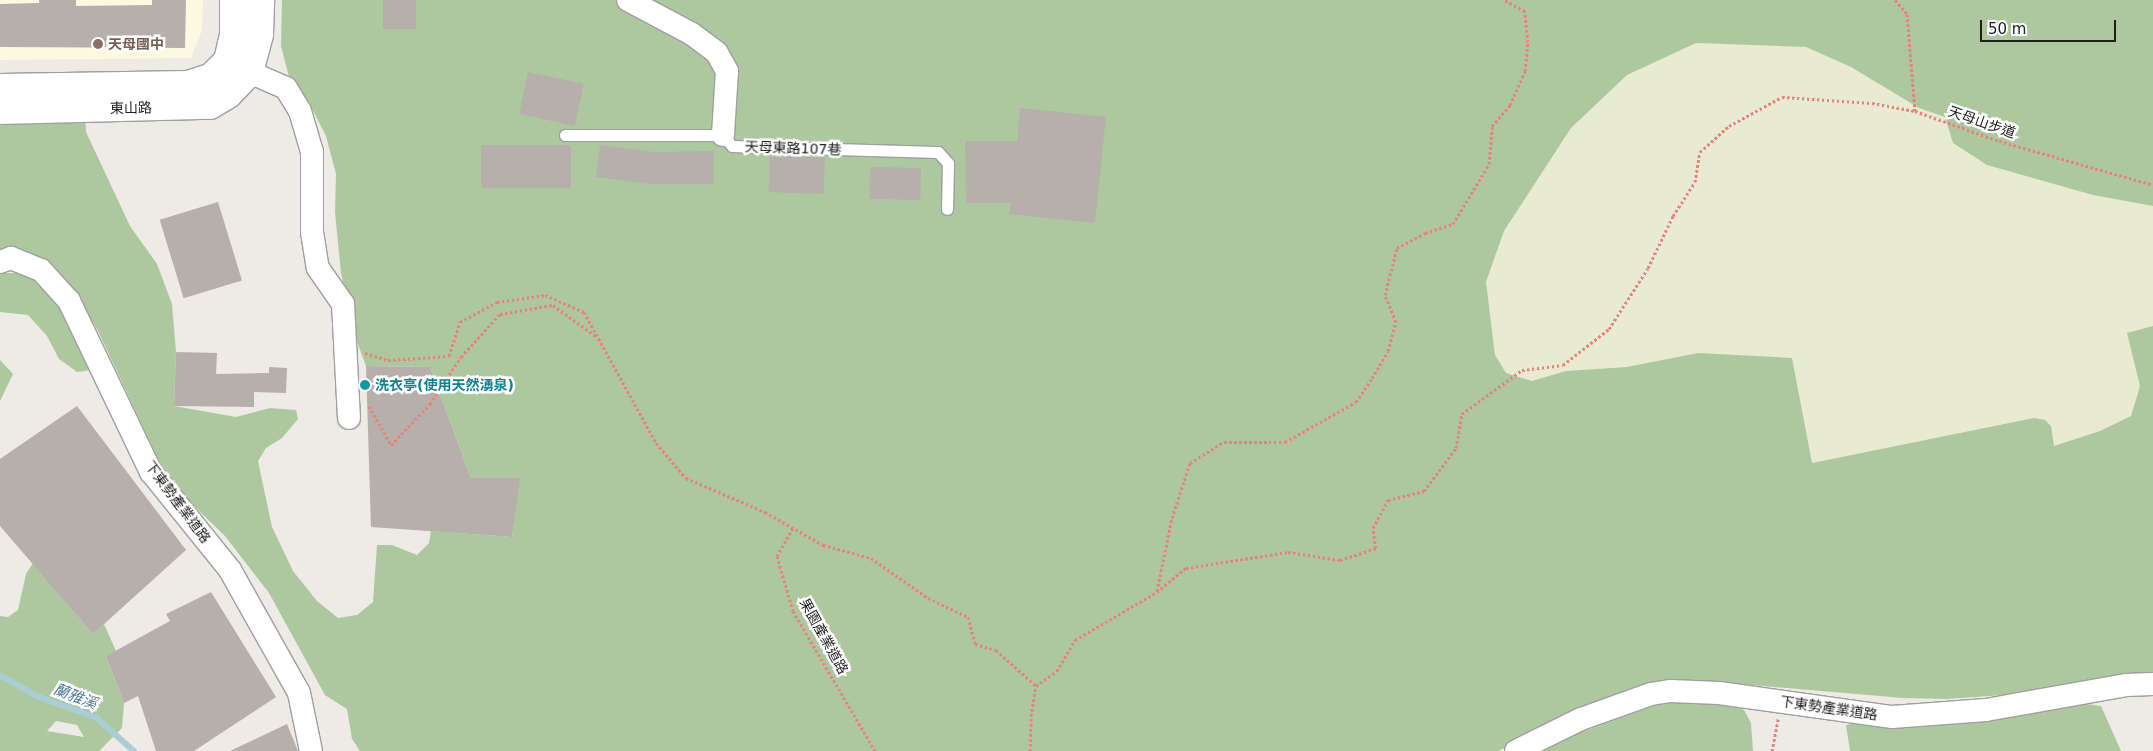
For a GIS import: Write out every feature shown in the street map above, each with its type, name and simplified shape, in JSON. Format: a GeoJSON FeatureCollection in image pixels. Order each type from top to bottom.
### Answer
{"type":"FeatureCollection","features":[{"type":"Feature","properties":{"kind":"street"},"geometry":{"type":"LineString","coordinates":[[234,0],[234,35],[238,67]]}},
{"type":"Feature","properties":{"kind":"street"},"geometry":{"type":"LineString","coordinates":[[238,67],[260,34],[260,0]]}},
{"type":"Feature","properties":{"kind":"street"},"geometry":{"type":"LineString","coordinates":[[628,0],[692,34],[717,53],[727,71],[723,135]]}},
{"type":"Feature","properties":{"kind":"street"},"geometry":{"type":"LineString","coordinates":[[238,67],[286,88],[300,111],[312,152],[312,232],[318,268],[343,304],[350,408]]}},
{"type":"Feature","properties":{"kind":"street","name":"東山路"},"geometry":{"type":"LineString","coordinates":[[0,88],[188,85],[238,67]]}},
{"type":"Feature","properties":{"kind":"street","name":"東山路"},"geometry":{"type":"LineString","coordinates":[[0,110],[210,105],[228,94],[238,67]]}},
{"type":"Feature","properties":{"kind":"street","name":"下東勢產業道路"},"geometry":{"type":"LineString","coordinates":[[0,262],[11,258],[41,270],[69,301],[151,472],[230,570],[299,693],[312,751]]}},
{"type":"Feature","properties":{"kind":"street","name":"下東勢產業道路"},"geometry":{"type":"LineString","coordinates":[[1516,751],[1581,719],[1651,694],[1691,690],[1892,716],[1986,710],[2126,685],[2153,684]]}},
{"type":"Feature","properties":{"kind":"lane","name":"天母東路107巷"},"geometry":{"type":"LineString","coordinates":[[565,135],[723,135],[732,146],[938,152],[948,163],[947,209]]}},
{"type":"Feature","properties":{"kind":"path"},"geometry":{"type":"LineString","coordinates":[[1030,751],[1031,716],[1036,686],[1057,671],[1075,640],[1157,592],[1172,518],[1190,463],[1224,442],[1285,442],[1356,402],[1372,378],[1388,351],[1396,322],[1385,295],[1397,248],[1425,233],[1453,224],[1489,164],[1492,126],[1510,105],[1525,72],[1528,42],[1525,11],[1504,0]]}},
{"type":"Feature","properties":{"kind":"path"},"geometry":{"type":"LineString","coordinates":[[1898,1],[1907,14],[1915,111]]}},
{"type":"Feature","properties":{"kind":"path","name":"天母山步道"},"geometry":{"type":"LineString","coordinates":[[1157,592],[1186,568],[1288,552],[1340,560],[1376,548],[1373,528],[1388,500],[1424,491],[1456,448],[1462,414],[1522,370],[1563,365],[1609,329],[1648,268],[1673,216],[1695,182],[1700,152],[1729,126],[1782,97],[1872,103],[1915,111],[1999,141],[2153,185]]}},
{"type":"Feature","properties":{"kind":"path"},"geometry":{"type":"LineString","coordinates":[[346,340],[361,352],[388,360],[449,356],[460,322],[497,302],[544,295],[584,312],[656,443],[686,478],[794,528],[823,545],[871,558],[928,598],[968,617],[975,644],[996,650],[1036,686]]}},
{"type":"Feature","properties":{"kind":"path"},"geometry":{"type":"LineString","coordinates":[[350,408],[370,406],[391,444],[430,404],[461,358],[500,314],[553,305],[599,339]]}},
{"type":"Feature","properties":{"kind":"path","name":"果園產業道路"},"geometry":{"type":"LineString","coordinates":[[794,528],[777,556],[793,611],[875,751]]}},
{"type":"Feature","properties":{"kind":"path"},"geometry":{"type":"LineString","coordinates":[[1772,751],[1782,702]]}},
{"type":"Feature","properties":{"kind":"shaded area","name":"天母國中"},"geometry":{"type":"Polygon","coordinates":[[[0,0],[203,0],[202,30],[191,58],[0,60],[0,0]]]}},
{"type":"Feature","properties":{"kind":"shaded area"},"geometry":{"type":"Polygon","coordinates":[[[1696,43],[1806,47],[1851,67],[1919,108],[1945,117],[1953,143],[2093,195],[2153,206],[2153,326],[2127,333],[2140,386],[2131,416],[2100,431],[2054,446],[2034,418],[1812,463],[1627,367],[1566,371],[1532,381],[1505,373],[1495,355],[1486,282],[1504,231],[1571,128],[1627,75],[1696,43]]]}},
{"type":"Feature","properties":{"kind":"green space"},"geometry":{"type":"Polygon","coordinates":[[[282,0],[2153,0],[2153,206],[2093,195],[1987,165],[1953,143],[1945,117],[1919,108],[1851,67],[1806,47],[1696,43],[1627,75],[1571,128],[1504,231],[1486,282],[1495,355],[1506,373],[1532,381],[1566,371],[1627,367],[1698,353],[1792,358],[1812,463],[2034,418],[2045,420],[2051,426],[2054,446],[2100,431],[2131,416],[2140,386],[2127,333],[2153,326],[2153,673],[2127,673],[2003,695],[1947,699],[1903,698],[1716,682],[1552,725],[1498,751],[360,751],[352,739],[347,709],[325,695],[269,593],[225,536],[169,482],[98,331],[75,292],[54,266],[26,251],[0,254],[0,116],[85,114],[86,132],[130,226],[157,264],[172,304],[176,352],[174,406],[236,417],[270,408],[296,410],[298,419],[282,438],[266,448],[258,461],[272,527],[293,571],[317,601],[338,618],[357,615],[373,602],[377,545],[392,545],[417,555],[429,543],[431,531],[512,537],[519,478],[471,478],[430,367],[366,366],[353,331],[341,273],[335,212],[336,174],[326,136],[307,99],[289,77],[281,46],[282,0]]]}},
{"type":"Feature","properties":{"kind":"green space"},"geometry":{"type":"Polygon","coordinates":[[[0,273],[22,273],[44,285],[67,316],[91,370],[77,372],[59,359],[47,336],[28,315],[0,312],[0,273]]]}},
{"type":"Feature","properties":{"kind":"green space"},"geometry":{"type":"Polygon","coordinates":[[[0,360],[13,374],[0,401],[0,360]]]}},
{"type":"Feature","properties":{"kind":"green space"},"geometry":{"type":"Polygon","coordinates":[[[33,563],[93,634],[104,624],[116,651],[106,656],[124,703],[122,728],[99,751],[0,751],[0,616],[8,617],[18,610],[26,574],[33,563]],[[56,721],[47,731],[84,737],[77,725],[56,721]]]}},
{"type":"Feature","properties":{"kind":"green space"},"geometry":{"type":"Polygon","coordinates":[[[1683,701],[1729,704],[1744,710],[1751,723],[1753,751],[1531,751],[1652,706],[1683,701]]]}},
{"type":"Feature","properties":{"kind":"green space"},"geometry":{"type":"Polygon","coordinates":[[[2078,703],[2101,706],[2121,751],[1850,751],[1846,725],[1868,720],[2078,703]]]}},
{"type":"Feature","properties":{"kind":"building","name":"天母國中"},"geometry":{"type":"Polygon","coordinates":[[[39,0],[76,0],[76,6],[152,5],[152,0],[186,0],[185,48],[0,47],[0,4],[39,3],[39,0]]]}},
{"type":"Feature","properties":{"kind":"building"},"geometry":{"type":"Polygon","coordinates":[[[383,0],[416,0],[416,29],[383,29],[383,0]]]}},
{"type":"Feature","properties":{"kind":"building"},"geometry":{"type":"Polygon","coordinates":[[[528,72],[584,84],[575,126],[519,114],[528,72]]]}},
{"type":"Feature","properties":{"kind":"building"},"geometry":{"type":"Polygon","coordinates":[[[1020,108],[1106,117],[1095,223],[1009,214],[1011,203],[966,203],[965,141],[1017,141],[1020,108]]]}},
{"type":"Feature","properties":{"kind":"building"},"geometry":{"type":"Polygon","coordinates":[[[481,145],[571,145],[571,188],[481,188],[481,145]]]}},
{"type":"Feature","properties":{"kind":"building"},"geometry":{"type":"Polygon","coordinates":[[[600,145],[655,152],[714,151],[714,184],[648,184],[596,177],[600,145]]]}},
{"type":"Feature","properties":{"kind":"building"},"geometry":{"type":"Polygon","coordinates":[[[770,155],[825,157],[824,194],[769,192],[770,155]]]}},
{"type":"Feature","properties":{"kind":"building"},"geometry":{"type":"Polygon","coordinates":[[[870,167],[921,168],[920,200],[869,199],[870,167]]]}},
{"type":"Feature","properties":{"kind":"building"},"geometry":{"type":"Polygon","coordinates":[[[218,202],[242,280],[184,298],[160,220],[218,202]]]}},
{"type":"Feature","properties":{"kind":"building"},"geometry":{"type":"Polygon","coordinates":[[[176,352],[217,353],[216,374],[269,373],[269,367],[287,368],[286,393],[254,392],[254,407],[174,406],[176,352]]]}},
{"type":"Feature","properties":{"kind":"building"},"geometry":{"type":"Polygon","coordinates":[[[366,366],[430,367],[471,478],[520,478],[512,537],[371,527],[366,366]]]}},
{"type":"Feature","properties":{"kind":"building"},"geometry":{"type":"Polygon","coordinates":[[[77,406],[186,550],[93,634],[0,526],[0,459],[77,406]]]}},
{"type":"Feature","properties":{"kind":"building"},"geometry":{"type":"Polygon","coordinates":[[[211,592],[276,697],[194,751],[156,751],[138,696],[124,703],[106,656],[170,621],[166,614],[211,592]]]}},
{"type":"Feature","properties":{"kind":"building"},"geometry":{"type":"Polygon","coordinates":[[[287,724],[298,751],[230,751],[287,724]]]}},
{"type":"Feature","properties":{"kind":"waterway","name":"蘭雅溪"},"geometry":{"type":"LineString","coordinates":[[0,675],[39,697],[97,718],[134,751]]}},
{"type":"Feature","properties":{"kind":"place","name":"天母國中"},"geometry":{"type":"Point","coordinates":[98,44]}},
{"type":"Feature","properties":{"kind":"place","name":"洗衣亭(使用天然湧泉)"},"geometry":{"type":"Point","coordinates":[365,385]}}]}
